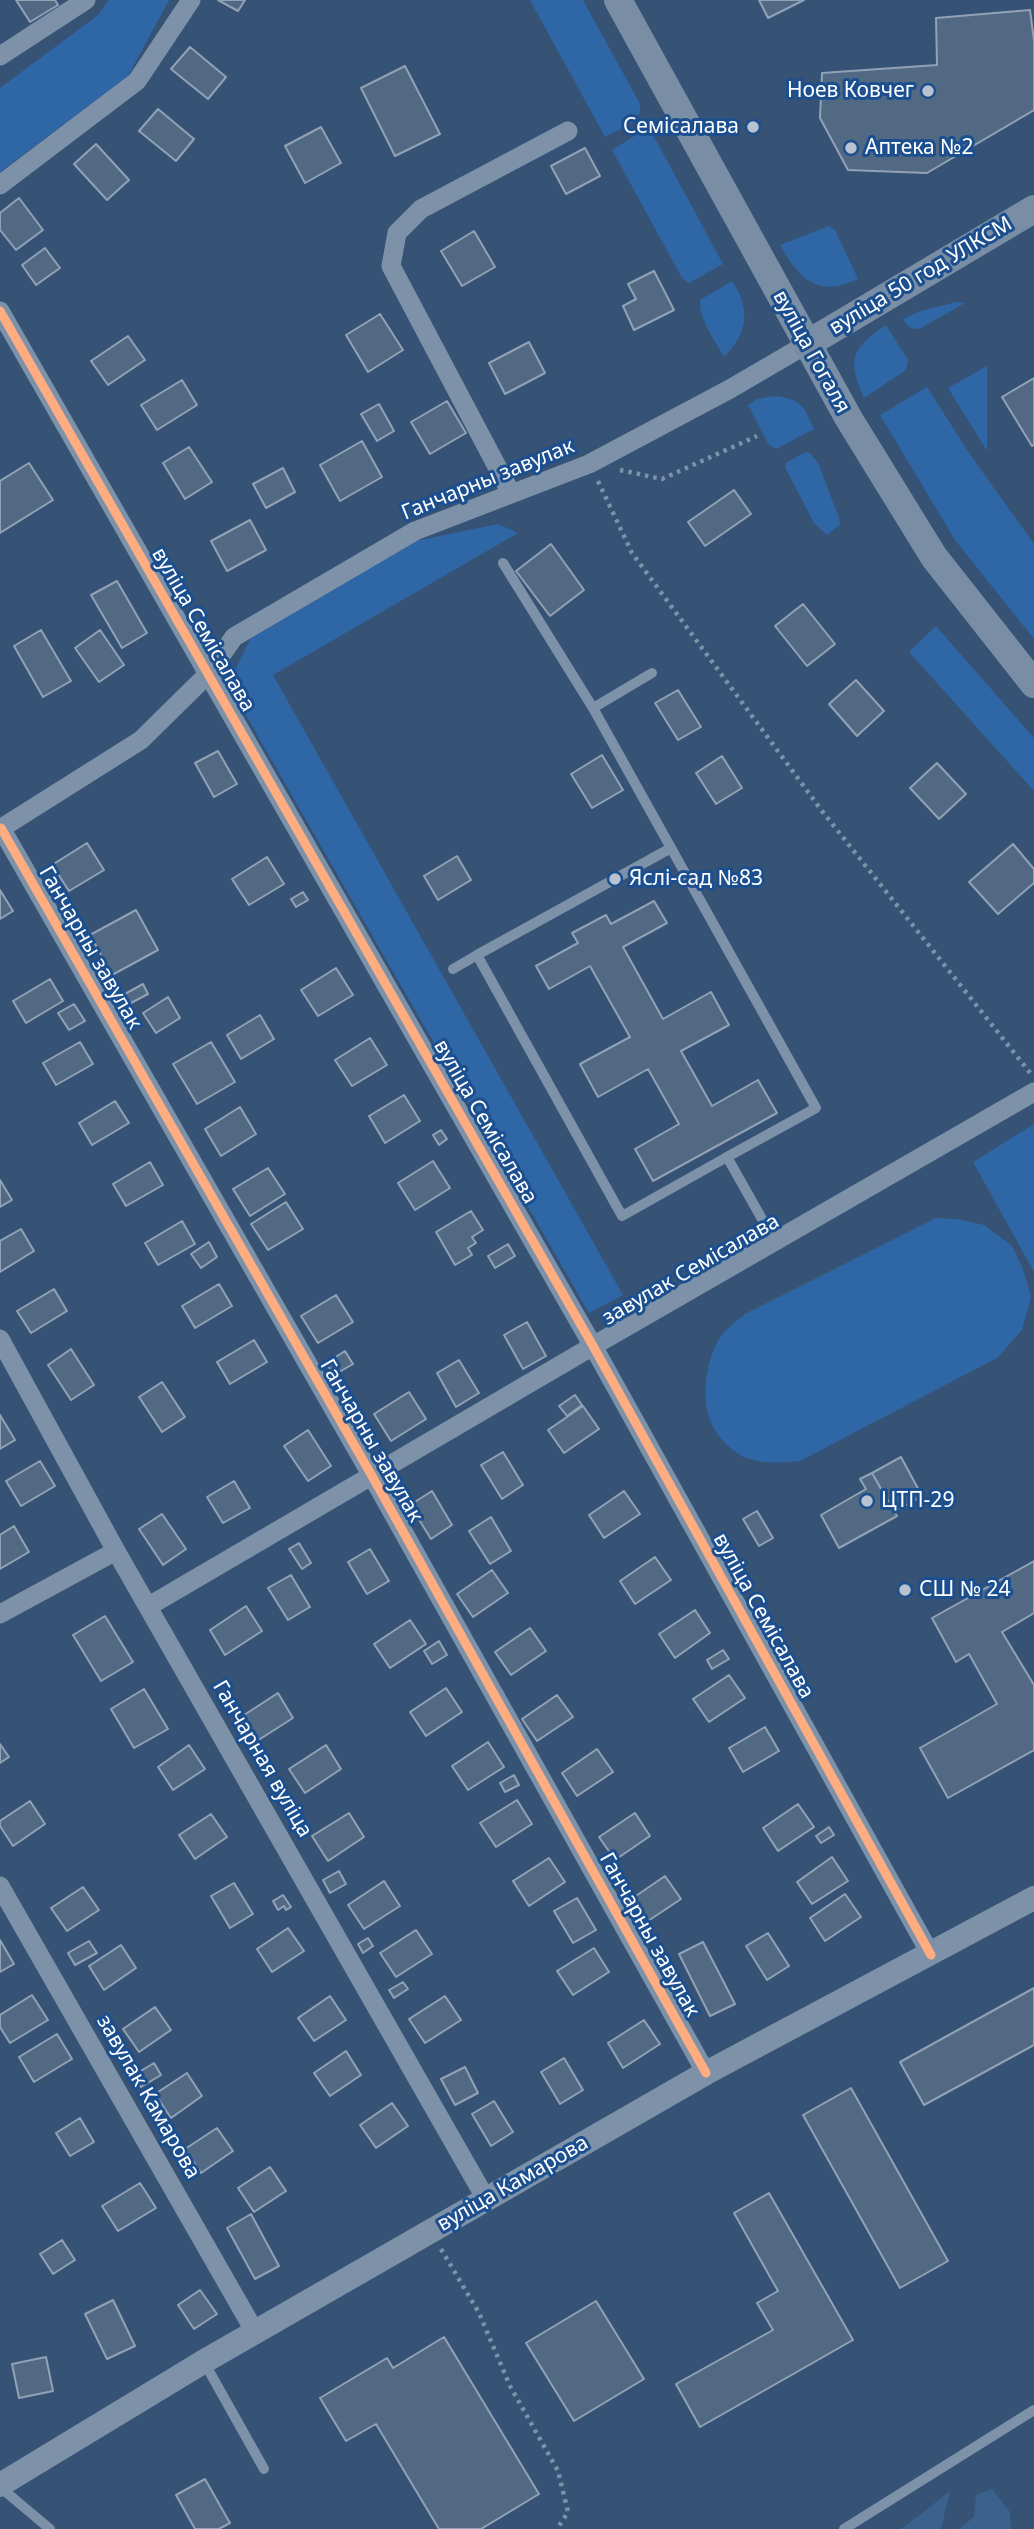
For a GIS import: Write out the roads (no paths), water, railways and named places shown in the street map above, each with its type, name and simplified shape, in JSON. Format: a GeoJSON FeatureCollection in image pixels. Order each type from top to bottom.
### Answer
{"type":"FeatureCollection","features":[{"type":"Feature","properties":{"kind":"main road","name":"вуліца Гогаля"},"geometry":{"type":"LineString","coordinates":[[618,0],[849,419],[934,557],[1034,684]]}},
{"type":"Feature","properties":{"kind":"main road","name":"вуліца 50 год УЛКСМ"},"geometry":{"type":"LineString","coordinates":[[807,344],[1034,209]]}},
{"type":"Feature","properties":{"kind":"street"},"geometry":{"type":"LineString","coordinates":[[0,56],[86,0]]}},
{"type":"Feature","properties":{"kind":"street"},"geometry":{"type":"LineString","coordinates":[[0,185],[137,81],[191,0]]}},
{"type":"Feature","properties":{"kind":"street"},"geometry":{"type":"LineString","coordinates":[[511,493],[391,266],[397,233],[421,209],[568,131]]}},
{"type":"Feature","properties":{"kind":"street","name":"вуліца Семісалава"},"geometry":{"type":"LineString","coordinates":[[0,311],[593,1346],[931,1955]]}},
{"type":"Feature","properties":{"kind":"street","name":"Ганчарны завулак"},"geometry":{"type":"LineString","coordinates":[[706,2073],[372,1476],[1,829],[141,740],[208,674],[234,636],[415,531],[589,464],[807,344]]}},
{"type":"Feature","properties":{"kind":"street","name":"завулак Семісалава"},"geometry":{"type":"LineString","coordinates":[[149,1606],[1034,1092]]}},
{"type":"Feature","properties":{"kind":"street","name":"Ганчарная вуліца"},"geometry":{"type":"LineString","coordinates":[[0,1339],[116,1551],[486,2199]]}},
{"type":"Feature","properties":{"kind":"street"},"geometry":{"type":"LineString","coordinates":[[0,1614],[116,1551]]}},
{"type":"Feature","properties":{"kind":"street","name":"завулак Камарова"},"geometry":{"type":"LineString","coordinates":[[0,1886],[89,2037],[255,2332]]}},
{"type":"Feature","properties":{"kind":"street","name":"вуліца Камарова"},"geometry":{"type":"LineString","coordinates":[[0,2486],[203,2362],[706,2073],[1034,1898]]}},
{"type":"Feature","properties":{"kind":"lane"},"geometry":{"type":"LineString","coordinates":[[477,955],[622,1216],[817,1108],[593,708],[503,564]]}},
{"type":"Feature","properties":{"kind":"lane"},"geometry":{"type":"LineString","coordinates":[[593,708],[652,673]]}},
{"type":"Feature","properties":{"kind":"lane"},"geometry":{"type":"LineString","coordinates":[[453,969],[671,848]]}},
{"type":"Feature","properties":{"kind":"lane"},"geometry":{"type":"LineString","coordinates":[[727,1157],[775,1242]]}},
{"type":"Feature","properties":{"kind":"lane"},"geometry":{"type":"LineString","coordinates":[[203,2362],[264,2469]]}},
{"type":"Feature","properties":{"kind":"lane"},"geometry":{"type":"LineString","coordinates":[[844,2529],[1034,2410]]}},
{"type":"Feature","properties":{"kind":"lane"},"geometry":{"type":"LineString","coordinates":[[0,2486],[50,2529]]}},
{"type":"Feature","properties":{"kind":"place","name":"Ноев Ковчег"},"geometry":{"type":"Point","coordinates":[928,91]}},
{"type":"Feature","properties":{"kind":"place","name":"Семісалава"},"geometry":{"type":"Point","coordinates":[753,127]}},
{"type":"Feature","properties":{"kind":"place","name":"Аптека №2"},"geometry":{"type":"Point","coordinates":[851,148]}},
{"type":"Feature","properties":{"kind":"place","name":"Яслі-сад №83"},"geometry":{"type":"Point","coordinates":[615,879]}},
{"type":"Feature","properties":{"kind":"place","name":"ЦТП-29"},"geometry":{"type":"Point","coordinates":[867,1501]}},
{"type":"Feature","properties":{"kind":"place","name":"СШ № 24"},"geometry":{"type":"Point","coordinates":[905,1590]}}]}
